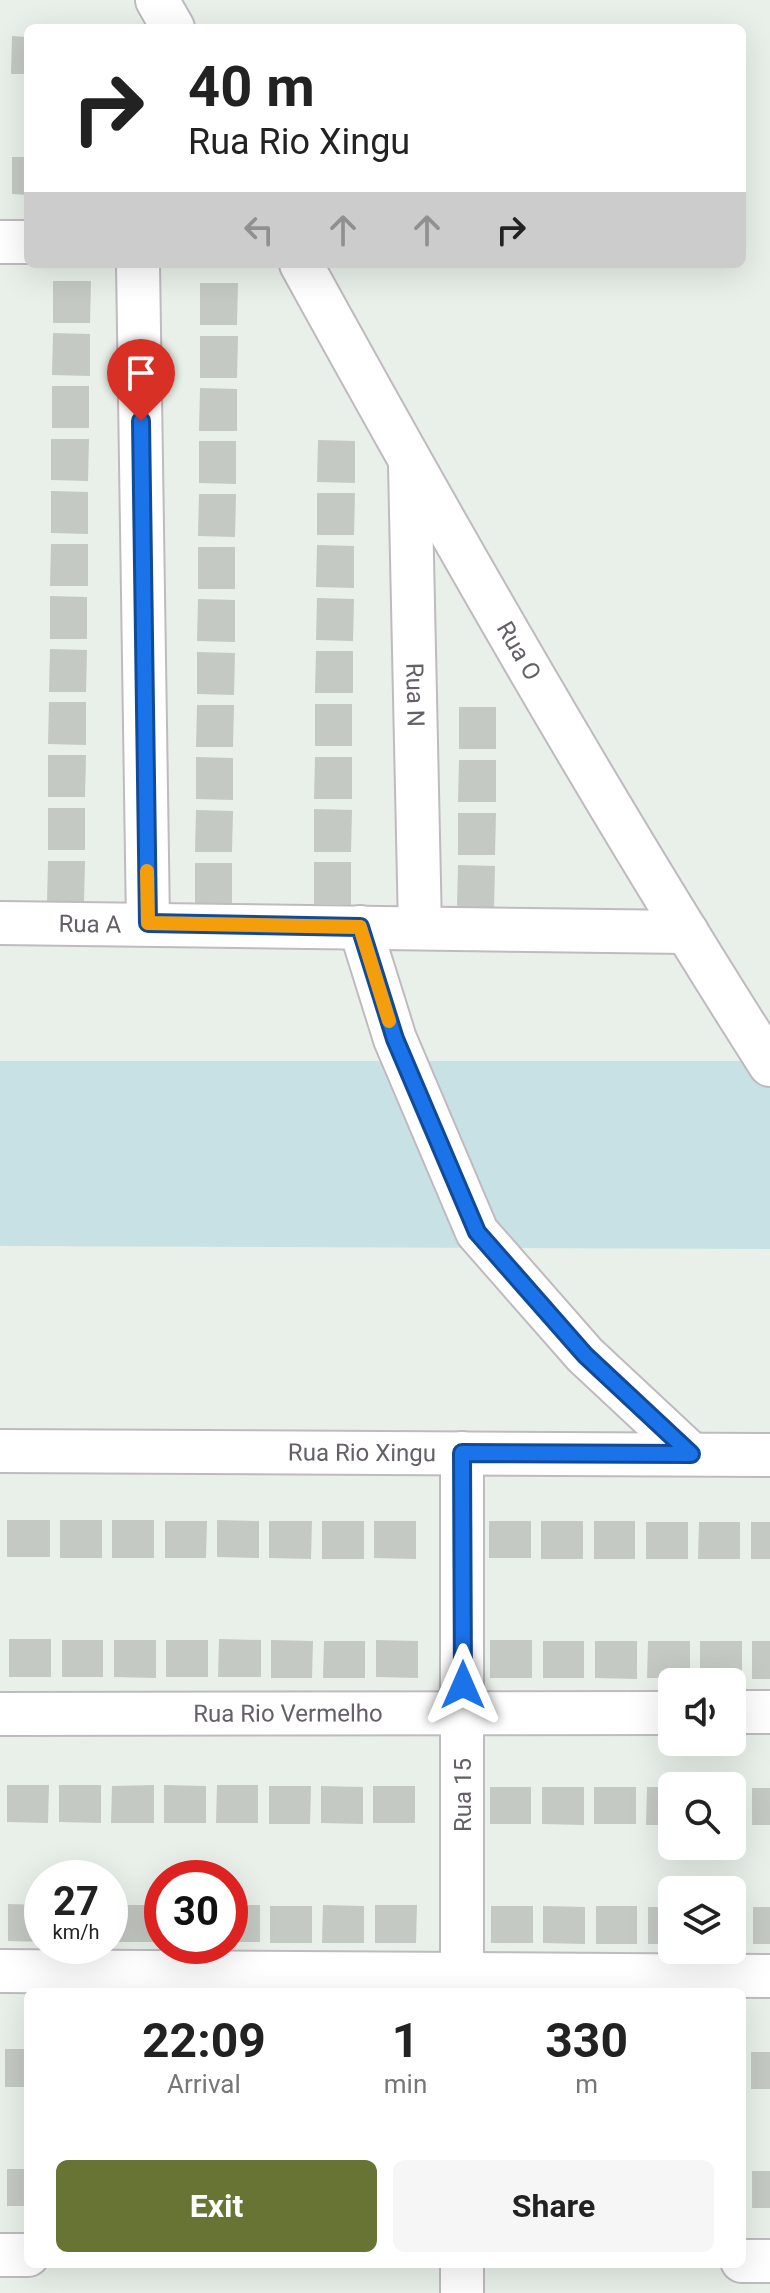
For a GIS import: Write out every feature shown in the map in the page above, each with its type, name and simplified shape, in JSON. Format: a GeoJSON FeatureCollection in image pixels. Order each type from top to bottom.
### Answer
{"type":"FeatureCollection","features":[{"type":"Feature","properties":{"kind":"street"},"geometry":{"type":"LineString","coordinates":[[157,0],[171,24]]}},
{"type":"Feature","properties":{"kind":"street"},"geometry":{"type":"LineString","coordinates":[[0,242],[24,242]]}},
{"type":"Feature","properties":{"kind":"street"},"geometry":{"type":"LineString","coordinates":[[138,268],[148,923]]}},
{"type":"Feature","properties":{"kind":"street","name":"Rua O"},"geometry":{"type":"LineString","coordinates":[[303,268],[410,462],[687,932],[770,1065]]}},
{"type":"Feature","properties":{"kind":"street","name":"Rua N"},"geometry":{"type":"LineString","coordinates":[[410,462],[420,928]]}},
{"type":"Feature","properties":{"kind":"street","name":"Rua A"},"geometry":{"type":"LineString","coordinates":[[0,923],[687,932]]}},
{"type":"Feature","properties":{"kind":"street"},"geometry":{"type":"LineString","coordinates":[[360,927],[395,1039],[477,1232],[585,1355],[691,1454]]}},
{"type":"Feature","properties":{"kind":"street","name":"Rua Rio Xingu"},"geometry":{"type":"LineString","coordinates":[[0,1451],[770,1455]]}},
{"type":"Feature","properties":{"kind":"street","name":"Rua 15"},"geometry":{"type":"LineString","coordinates":[[462,1453],[462,1984]]}},
{"type":"Feature","properties":{"kind":"street"},"geometry":{"type":"LineString","coordinates":[[746,1712],[770,1712]]}},
{"type":"Feature","properties":{"kind":"street","name":"Rua Rio Vermelho"},"geometry":{"type":"LineString","coordinates":[[0,1714],[658,1713]]}},
{"type":"Feature","properties":{"kind":"street"},"geometry":{"type":"LineString","coordinates":[[0,1971],[462,1984],[770,1976]]}},
{"type":"Feature","properties":{"kind":"street"},"geometry":{"type":"LineString","coordinates":[[0,2255],[24,2255]]}},
{"type":"Feature","properties":{"kind":"street"},"geometry":{"type":"LineString","coordinates":[[746,2261],[770,2261]]}},
{"type":"Feature","properties":{"kind":"street"},"geometry":{"type":"LineString","coordinates":[[462,2268],[462,2293]]}},
{"type":"Feature","properties":{"kind":"shaded area"},"geometry":{"type":"Polygon","coordinates":[[[0,1061],[770,1061],[770,1249],[0,1246],[0,1061]]]}},
{"type":"Feature","properties":{"kind":"building"},"geometry":{"type":"Polygon","coordinates":[[[12,36],[24,37],[24,74],[11,74],[12,36]]]}},
{"type":"Feature","properties":{"kind":"building"},"geometry":{"type":"Polygon","coordinates":[[[12,157],[24,157],[24,195],[12,194],[12,157]]]}},
{"type":"Feature","properties":{"kind":"building"},"geometry":{"type":"Polygon","coordinates":[[[53,281],[91,281],[90,323],[53,323],[53,281]]]}},
{"type":"Feature","properties":{"kind":"building"},"geometry":{"type":"Polygon","coordinates":[[[200,283],[238,283],[237,325],[200,325],[200,283]]]}},
{"type":"Feature","properties":{"kind":"building"},"geometry":{"type":"Polygon","coordinates":[[[53,333],[90,334],[90,376],[52,375],[53,333]]]}},
{"type":"Feature","properties":{"kind":"building"},"geometry":{"type":"Polygon","coordinates":[[[200,336],[238,336],[237,378],[200,378],[200,336]]]}},
{"type":"Feature","properties":{"kind":"building"},"geometry":{"type":"Polygon","coordinates":[[[52,386],[89,386],[89,428],[52,428],[52,386]]]}},
{"type":"Feature","properties":{"kind":"building"},"geometry":{"type":"Polygon","coordinates":[[[200,388],[237,389],[237,431],[199,431],[200,388]]]}},
{"type":"Feature","properties":{"kind":"building"},"geometry":{"type":"Polygon","coordinates":[[[51,439],[89,439],[88,481],[51,480],[51,439]]]}},
{"type":"Feature","properties":{"kind":"building"},"geometry":{"type":"Polygon","coordinates":[[[318,440],[355,441],[355,483],[317,482],[318,440]]]}},
{"type":"Feature","properties":{"kind":"building"},"geometry":{"type":"Polygon","coordinates":[[[199,441],[236,441],[236,484],[199,483],[199,441]]]}},
{"type":"Feature","properties":{"kind":"building"},"geometry":{"type":"Polygon","coordinates":[[[51,491],[88,492],[88,534],[51,533],[51,491]]]}},
{"type":"Feature","properties":{"kind":"building"},"geometry":{"type":"Polygon","coordinates":[[[317,493],[355,493],[354,535],[317,535],[317,493]]]}},
{"type":"Feature","properties":{"kind":"building"},"geometry":{"type":"Polygon","coordinates":[[[199,494],[236,494],[235,537],[198,536],[199,494]]]}},
{"type":"Feature","properties":{"kind":"building"},"geometry":{"type":"Polygon","coordinates":[[[51,544],[88,544],[88,586],[50,586],[51,544]]]}},
{"type":"Feature","properties":{"kind":"building"},"geometry":{"type":"Polygon","coordinates":[[[317,545],[354,546],[354,588],[316,587],[317,545]]]}},
{"type":"Feature","properties":{"kind":"building"},"geometry":{"type":"Polygon","coordinates":[[[198,547],[235,547],[235,589],[198,589],[198,547]]]}},
{"type":"Feature","properties":{"kind":"building"},"geometry":{"type":"Polygon","coordinates":[[[50,596],[87,597],[87,639],[50,639],[50,596]]]}},
{"type":"Feature","properties":{"kind":"building"},"geometry":{"type":"Polygon","coordinates":[[[317,598],[354,599],[353,641],[316,640],[317,598]]]}},
{"type":"Feature","properties":{"kind":"building"},"geometry":{"type":"Polygon","coordinates":[[[198,599],[235,600],[235,642],[197,641],[198,599]]]}},
{"type":"Feature","properties":{"kind":"building"},"geometry":{"type":"Polygon","coordinates":[[[50,649],[87,650],[86,692],[49,692],[50,649]]]}},
{"type":"Feature","properties":{"kind":"building"},"geometry":{"type":"Polygon","coordinates":[[[316,651],[353,651],[353,693],[315,693],[316,651]]]}},
{"type":"Feature","properties":{"kind":"building"},"geometry":{"type":"Polygon","coordinates":[[[197,652],[235,653],[234,695],[197,694],[197,652]]]}},
{"type":"Feature","properties":{"kind":"building"},"geometry":{"type":"Polygon","coordinates":[[[49,702],[86,702],[86,745],[48,744],[49,702]]]}},
{"type":"Feature","properties":{"kind":"building"},"geometry":{"type":"Polygon","coordinates":[[[315,704],[352,704],[352,746],[315,746],[315,704]]]}},
{"type":"Feature","properties":{"kind":"building"},"geometry":{"type":"Polygon","coordinates":[[[197,705],[234,705],[233,747],[196,747],[197,705]]]}},
{"type":"Feature","properties":{"kind":"building"},"geometry":{"type":"Polygon","coordinates":[[[459,707],[496,707],[496,749],[459,749],[459,707]]]}},
{"type":"Feature","properties":{"kind":"building"},"geometry":{"type":"Polygon","coordinates":[[[48,755],[86,755],[85,797],[48,797],[48,755]]]}},
{"type":"Feature","properties":{"kind":"building"},"geometry":{"type":"Polygon","coordinates":[[[196,757],[233,758],[233,800],[196,799],[196,757]]]}},
{"type":"Feature","properties":{"kind":"building"},"geometry":{"type":"Polygon","coordinates":[[[315,757],[352,757],[352,799],[314,799],[315,757]]]}},
{"type":"Feature","properties":{"kind":"building"},"geometry":{"type":"Polygon","coordinates":[[[459,760],[496,760],[496,802],[458,802],[459,760]]]}},
{"type":"Feature","properties":{"kind":"building"},"geometry":{"type":"Polygon","coordinates":[[[48,808],[85,808],[85,850],[48,850],[48,808]]]}},
{"type":"Feature","properties":{"kind":"building"},"geometry":{"type":"Polygon","coordinates":[[[314,809],[352,810],[351,852],[314,852],[314,809]]]}},
{"type":"Feature","properties":{"kind":"building"},"geometry":{"type":"Polygon","coordinates":[[[196,810],[233,811],[232,852],[195,852],[196,810]]]}},
{"type":"Feature","properties":{"kind":"building"},"geometry":{"type":"Polygon","coordinates":[[[458,813],[496,813],[495,855],[458,855],[458,813]]]}},
{"type":"Feature","properties":{"kind":"building"},"geometry":{"type":"Polygon","coordinates":[[[48,861],[85,861],[84,903],[47,903],[48,861]]]}},
{"type":"Feature","properties":{"kind":"building"},"geometry":{"type":"Polygon","coordinates":[[[314,862],[351,862],[351,905],[314,904],[314,862]]]}},
{"type":"Feature","properties":{"kind":"building"},"geometry":{"type":"Polygon","coordinates":[[[195,863],[232,863],[232,905],[195,905],[195,863]]]}},
{"type":"Feature","properties":{"kind":"building"},"geometry":{"type":"Polygon","coordinates":[[[458,865],[495,866],[494,908],[457,907],[458,865]]]}},
{"type":"Feature","properties":{"kind":"building"},"geometry":{"type":"Polygon","coordinates":[[[7,1520],[50,1520],[50,1557],[7,1557],[7,1520]]]}},
{"type":"Feature","properties":{"kind":"building"},"geometry":{"type":"Polygon","coordinates":[[[60,1520],[102,1520],[102,1558],[60,1558],[60,1520]]]}},
{"type":"Feature","properties":{"kind":"building"},"geometry":{"type":"Polygon","coordinates":[[[112,1520],[154,1520],[154,1558],[112,1558],[112,1520]]]}},
{"type":"Feature","properties":{"kind":"building"},"geometry":{"type":"Polygon","coordinates":[[[217,1520],[259,1521],[259,1558],[217,1557],[217,1520]]]}},
{"type":"Feature","properties":{"kind":"building"},"geometry":{"type":"Polygon","coordinates":[[[165,1521],[207,1521],[206,1558],[165,1558],[165,1521]]]}},
{"type":"Feature","properties":{"kind":"building"},"geometry":{"type":"Polygon","coordinates":[[[269,1521],[312,1521],[311,1559],[269,1558],[269,1521]]]}},
{"type":"Feature","properties":{"kind":"building"},"geometry":{"type":"Polygon","coordinates":[[[322,1521],[364,1521],[364,1559],[322,1559],[322,1521]]]}},
{"type":"Feature","properties":{"kind":"building"},"geometry":{"type":"Polygon","coordinates":[[[374,1521],[416,1521],[416,1559],[374,1558],[374,1521]]]}},
{"type":"Feature","properties":{"kind":"building"},"geometry":{"type":"Polygon","coordinates":[[[489,1521],[531,1521],[531,1558],[489,1558],[489,1521]]]}},
{"type":"Feature","properties":{"kind":"building"},"geometry":{"type":"Polygon","coordinates":[[[541,1521],[583,1521],[583,1559],[541,1559],[541,1521]]]}},
{"type":"Feature","properties":{"kind":"building"},"geometry":{"type":"Polygon","coordinates":[[[594,1521],[635,1521],[635,1559],[594,1559],[594,1521]]]}},
{"type":"Feature","properties":{"kind":"building"},"geometry":{"type":"Polygon","coordinates":[[[646,1522],[688,1522],[688,1559],[646,1559],[646,1522]]]}},
{"type":"Feature","properties":{"kind":"building"},"geometry":{"type":"Polygon","coordinates":[[[699,1522],[740,1522],[740,1559],[698,1559],[699,1522]]]}},
{"type":"Feature","properties":{"kind":"building"},"geometry":{"type":"Polygon","coordinates":[[[751,1522],[770,1522],[770,1559],[751,1559],[751,1522]]]}},
{"type":"Feature","properties":{"kind":"building"},"geometry":{"type":"Polygon","coordinates":[[[9,1639],[51,1639],[51,1677],[9,1677],[9,1639]]]}},
{"type":"Feature","properties":{"kind":"building"},"geometry":{"type":"Polygon","coordinates":[[[219,1639],[261,1640],[261,1677],[218,1677],[219,1639]]]}},
{"type":"Feature","properties":{"kind":"building"},"geometry":{"type":"Polygon","coordinates":[[[62,1640],[103,1640],[103,1677],[62,1677],[62,1640]]]}},
{"type":"Feature","properties":{"kind":"building"},"geometry":{"type":"Polygon","coordinates":[[[114,1640],[156,1640],[156,1678],[114,1677],[114,1640]]]}},
{"type":"Feature","properties":{"kind":"building"},"geometry":{"type":"Polygon","coordinates":[[[166,1640],[208,1640],[208,1677],[166,1677],[166,1640]]]}},
{"type":"Feature","properties":{"kind":"building"},"geometry":{"type":"Polygon","coordinates":[[[271,1640],[313,1641],[312,1678],[271,1678],[271,1640]]]}},
{"type":"Feature","properties":{"kind":"building"},"geometry":{"type":"Polygon","coordinates":[[[376,1640],[418,1641],[418,1678],[376,1677],[376,1640]]]}},
{"type":"Feature","properties":{"kind":"building"},"geometry":{"type":"Polygon","coordinates":[[[490,1640],[532,1640],[532,1678],[490,1678],[490,1640]]]}},
{"type":"Feature","properties":{"kind":"building"},"geometry":{"type":"Polygon","coordinates":[[[324,1641],[365,1641],[365,1678],[323,1678],[324,1641]]]}},
{"type":"Feature","properties":{"kind":"building"},"geometry":{"type":"Polygon","coordinates":[[[543,1641],[584,1641],[584,1678],[543,1678],[543,1641]]]}},
{"type":"Feature","properties":{"kind":"building"},"geometry":{"type":"Polygon","coordinates":[[[595,1641],[637,1641],[637,1679],[595,1678],[595,1641]]]}},
{"type":"Feature","properties":{"kind":"building"},"geometry":{"type":"Polygon","coordinates":[[[648,1641],[690,1641],[690,1668],[658,1668],[658,1678],[647,1678],[648,1641]]]}},
{"type":"Feature","properties":{"kind":"building"},"geometry":{"type":"Polygon","coordinates":[[[700,1641],[742,1641],[742,1668],[700,1668],[700,1641]]]}},
{"type":"Feature","properties":{"kind":"building"},"geometry":{"type":"Polygon","coordinates":[[[752,1641],[770,1641],[770,1679],[752,1679],[752,1641]]]}},
{"type":"Feature","properties":{"kind":"building"},"geometry":{"type":"Polygon","coordinates":[[[7,1785],[49,1785],[48,1823],[7,1822],[7,1785]]]}},
{"type":"Feature","properties":{"kind":"building"},"geometry":{"type":"Polygon","coordinates":[[[59,1785],[101,1785],[101,1823],[59,1822],[59,1785]]]}},
{"type":"Feature","properties":{"kind":"building"},"geometry":{"type":"Polygon","coordinates":[[[154,1785],[154,1823],[111,1823],[112,1786],[154,1785]]]}},
{"type":"Feature","properties":{"kind":"building"},"geometry":{"type":"Polygon","coordinates":[[[164,1785],[206,1786],[206,1823],[164,1823],[164,1785]]]}},
{"type":"Feature","properties":{"kind":"building"},"geometry":{"type":"Polygon","coordinates":[[[217,1785],[258,1785],[258,1823],[216,1823],[217,1785]]]}},
{"type":"Feature","properties":{"kind":"building"},"geometry":{"type":"Polygon","coordinates":[[[269,1786],[311,1786],[310,1824],[269,1824],[269,1786]]]}},
{"type":"Feature","properties":{"kind":"building"},"geometry":{"type":"Polygon","coordinates":[[[321,1786],[363,1787],[363,1824],[321,1823],[321,1786]]]}},
{"type":"Feature","properties":{"kind":"building"},"geometry":{"type":"Polygon","coordinates":[[[373,1786],[415,1786],[415,1823],[373,1823],[373,1786]]]}},
{"type":"Feature","properties":{"kind":"building"},"geometry":{"type":"Polygon","coordinates":[[[490,1787],[531,1787],[531,1824],[490,1824],[490,1787]]]}},
{"type":"Feature","properties":{"kind":"building"},"geometry":{"type":"Polygon","coordinates":[[[542,1787],[584,1787],[584,1825],[542,1824],[542,1787]]]}},
{"type":"Feature","properties":{"kind":"building"},"geometry":{"type":"Polygon","coordinates":[[[594,1787],[636,1787],[636,1824],[594,1824],[594,1787]]]}},
{"type":"Feature","properties":{"kind":"building"},"geometry":{"type":"Polygon","coordinates":[[[647,1787],[658,1787],[658,1825],[646,1825],[647,1787]]]}},
{"type":"Feature","properties":{"kind":"building"},"geometry":{"type":"Polygon","coordinates":[[[752,1788],[770,1788],[770,1825],[752,1825],[752,1788]]]}},
{"type":"Feature","properties":{"kind":"building"},"geometry":{"type":"Polygon","coordinates":[[[8,1904],[24,1904],[24,1941],[8,1941],[8,1904]]]}},
{"type":"Feature","properties":{"kind":"building"},"geometry":{"type":"Polygon","coordinates":[[[128,1905],[144,1905],[144,1942],[128,1942],[128,1905]]]}},
{"type":"Feature","properties":{"kind":"building"},"geometry":{"type":"Polygon","coordinates":[[[248,1905],[260,1905],[260,1942],[248,1942],[248,1905]]]}},
{"type":"Feature","properties":{"kind":"building"},"geometry":{"type":"Polygon","coordinates":[[[323,1905],[364,1906],[364,1943],[322,1943],[323,1905]]]}},
{"type":"Feature","properties":{"kind":"building"},"geometry":{"type":"Polygon","coordinates":[[[375,1905],[417,1905],[416,1943],[375,1943],[375,1905]]]}},
{"type":"Feature","properties":{"kind":"building"},"geometry":{"type":"Polygon","coordinates":[[[270,1906],[312,1906],[312,1943],[270,1943],[270,1906]]]}},
{"type":"Feature","properties":{"kind":"building"},"geometry":{"type":"Polygon","coordinates":[[[491,1906],[533,1906],[533,1943],[491,1943],[491,1906]]]}},
{"type":"Feature","properties":{"kind":"building"},"geometry":{"type":"Polygon","coordinates":[[[543,1906],[585,1907],[585,1944],[543,1943],[543,1906]]]}},
{"type":"Feature","properties":{"kind":"building"},"geometry":{"type":"Polygon","coordinates":[[[596,1906],[637,1906],[637,1944],[596,1944],[596,1906]]]}},
{"type":"Feature","properties":{"kind":"building"},"geometry":{"type":"Polygon","coordinates":[[[648,1907],[658,1907],[658,1944],[648,1944],[648,1907]]]}},
{"type":"Feature","properties":{"kind":"building"},"geometry":{"type":"Polygon","coordinates":[[[753,1907],[770,1907],[770,1944],[753,1944],[753,1907]]]}},
{"type":"Feature","properties":{"kind":"building"},"geometry":{"type":"Polygon","coordinates":[[[5,2049],[24,2049],[24,2087],[5,2087],[5,2049]]]}},
{"type":"Feature","properties":{"kind":"building"},"geometry":{"type":"Polygon","coordinates":[[[751,2052],[770,2052],[770,2089],[751,2089],[751,2052]]]}},
{"type":"Feature","properties":{"kind":"building"},"geometry":{"type":"Polygon","coordinates":[[[7,2169],[24,2169],[24,2206],[7,2206],[7,2169]]]}},
{"type":"Feature","properties":{"kind":"building"},"geometry":{"type":"Polygon","coordinates":[[[752,2171],[770,2171],[770,2208],[752,2208],[752,2171]]]}},
{"type":"Feature","properties":{"kind":"slow traffic"},"geometry":{"type":"LineString","coordinates":[[147,871],[148,923],[360,927],[389,1021]]}},
{"type":"Feature","properties":{"kind":"route"},"geometry":{"type":"LineString","coordinates":[[141,421],[148,923],[360,927],[395,1039],[477,1232],[585,1355],[691,1454],[462,1453],[463,1685]]}}]}
